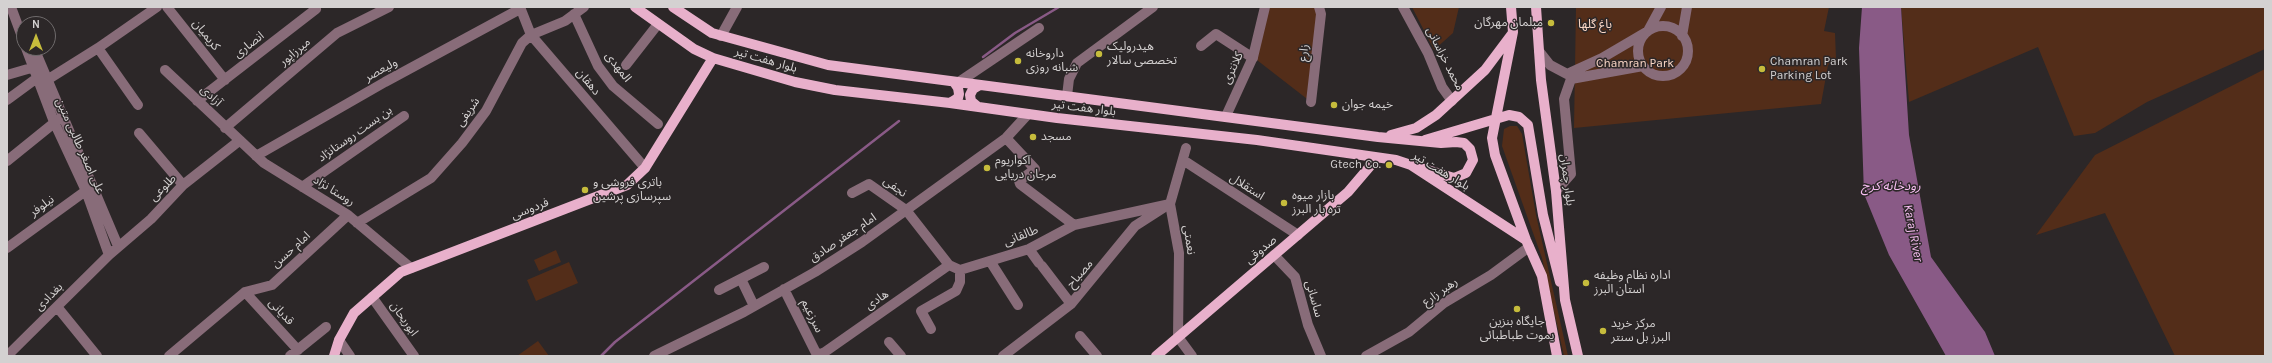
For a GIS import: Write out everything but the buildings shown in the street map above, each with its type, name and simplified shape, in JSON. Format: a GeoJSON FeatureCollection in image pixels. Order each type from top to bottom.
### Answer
{"type":"FeatureCollection","features":[{"type":"Feature","properties":{"kind":"main road","name":"بلوار هفت تیر"},"geometry":{"type":"LineString","coordinates":[[635,7],[689,47],[713,58],[760,73],[809,85],[977,106],[1028,114],[1257,140],[1377,158],[1411,165],[1454,178],[1466,173],[1473,160],[1470,149],[1464,143],[1378,137],[828,65],[712,33],[673,7]]}},
{"type":"Feature","properties":{"kind":"main road"},"geometry":{"type":"LineString","coordinates":[[1512,7],[1513,32],[1497,120],[1492,138],[1495,155],[1527,244],[1542,276],[1557,356]]}},
{"type":"Feature","properties":{"kind":"main road","name":"بلوار چمران"},"geometry":{"type":"LineString","coordinates":[[1536,7],[1539,51],[1556,191],[1566,300],[1578,356]]}},
{"type":"Feature","properties":{"kind":"main road","name":"بلوار هفت تیر"},"geometry":{"type":"LineString","coordinates":[[1378,137],[1399,134],[1416,128],[1436,115],[1486,70],[1513,32]]}},
{"type":"Feature","properties":{"kind":"main road","name":"فردوسی"},"geometry":{"type":"LineString","coordinates":[[334,356],[338,340],[354,313],[401,272],[627,185],[645,168],[713,58]]}},
{"type":"Feature","properties":{"kind":"main road"},"geometry":{"type":"LineString","coordinates":[[950,103],[958,98],[959,94],[957,82]]}},
{"type":"Feature","properties":{"kind":"main road"},"geometry":{"type":"LineString","coordinates":[[977,106],[971,101],[970,95],[973,89],[980,85]]}},
{"type":"Feature","properties":{"kind":"main road"},"geometry":{"type":"LineString","coordinates":[[1420,141],[1497,120],[1509,115],[1519,117],[1528,126],[1543,215],[1566,300]]}},
{"type":"Feature","properties":{"kind":"main road","name":"صدوقی"},"geometry":{"type":"LineString","coordinates":[[1156,356],[1348,192],[1377,158]]}},
{"type":"Feature","properties":{"kind":"main road","name":"بلوار هفت تیر"},"geometry":{"type":"LineString","coordinates":[[1411,165],[1527,244]]}},
{"type":"Feature","properties":{"kind":"street"},"geometry":{"type":"LineString","coordinates":[[13,7],[19,16]]}},
{"type":"Feature","properties":{"kind":"street"},"geometry":{"type":"LineString","coordinates":[[13,7],[16,17]]}},
{"type":"Feature","properties":{"kind":"street","name":"کریمیان"},"geometry":{"type":"LineString","coordinates":[[167,7],[225,80]]}},
{"type":"Feature","properties":{"kind":"street","name":"میرزاپور"},"geometry":{"type":"LineString","coordinates":[[225,128],[337,33],[389,7]]}},
{"type":"Feature","properties":{"kind":"street"},"geometry":{"type":"LineString","coordinates":[[530,35],[565,21],[584,7]]}},
{"type":"Feature","properties":{"kind":"street"},"geometry":{"type":"LineString","coordinates":[[721,36],[737,7]]}},
{"type":"Feature","properties":{"kind":"street"},"geometry":{"type":"LineString","coordinates":[[1067,96],[1069,79],[1077,63],[1153,7]]}},
{"type":"Feature","properties":{"kind":"street","name":"کلانتری"},"geometry":{"type":"LineString","coordinates":[[1226,116],[1253,58],[1265,7]]}},
{"type":"Feature","properties":{"kind":"street","name":"زارع"},"geometry":{"type":"LineString","coordinates":[[1311,102],[1321,14],[1319,7]]}},
{"type":"Feature","properties":{"kind":"street","name":"محمد خراسانی"},"geometry":{"type":"LineString","coordinates":[[1403,7],[1428,53],[1442,87],[1452,101]]}},
{"type":"Feature","properties":{"kind":"street"},"geometry":{"type":"LineString","coordinates":[[1556,191],[1571,174],[1564,99],[1569,77],[1648,31],[1662,26],[1670,27],[1682,36],[1688,50],[1683,65],[1678,71],[1671,75],[1655,75],[1643,66],[1638,51],[1642,37],[1648,31],[1661,7]]}},
{"type":"Feature","properties":{"kind":"street"},"geometry":{"type":"LineString","coordinates":[[1682,36],[1688,7]]}},
{"type":"Feature","properties":{"kind":"street","name":"انصاری"},"geometry":{"type":"LineString","coordinates":[[197,101],[315,8]]}},
{"type":"Feature","properties":{"kind":"street","name":"دهقان"},"geometry":{"type":"LineString","coordinates":[[520,8],[530,35],[645,168]]}},
{"type":"Feature","properties":{"kind":"street","name":"ولیعصر"},"geometry":{"type":"LineString","coordinates":[[256,156],[385,82],[520,8]]}},
{"type":"Feature","properties":{"kind":"street"},"geometry":{"type":"LineString","coordinates":[[7,100],[36,78],[47,80],[98,48],[150,9]]}},
{"type":"Feature","properties":{"kind":"street","name":"المهدی"},"geometry":{"type":"LineString","coordinates":[[574,14],[601,71],[613,86],[658,124]]}},
{"type":"Feature","properties":{"kind":"street"},"geometry":{"type":"LineString","coordinates":[[626,66],[658,24]]}},
{"type":"Feature","properties":{"kind":"street"},"geometry":{"type":"LineString","coordinates":[[957,82],[1039,28]]}},
{"type":"Feature","properties":{"kind":"street"},"geometry":{"type":"LineString","coordinates":[[1201,46],[1216,34],[1253,58]]}},
{"type":"Feature","properties":{"kind":"street","name":"شریفی"},"geometry":{"type":"LineString","coordinates":[[357,223],[432,178],[462,143],[486,111],[522,43],[530,35]]}},
{"type":"Feature","properties":{"kind":"street"},"geometry":{"type":"LineString","coordinates":[[98,48],[138,105]]}},
{"type":"Feature","properties":{"kind":"street"},"geometry":{"type":"LineString","coordinates":[[1539,51],[1550,65],[1569,77],[1643,66]]}},
{"type":"Feature","properties":{"kind":"street","name":"علی اصغر طالبی متین"},"geometry":{"type":"LineString","coordinates":[[31,56],[47,80],[59,119]]}},
{"type":"Feature","properties":{"kind":"street","name":"علی اصغر طالبی متین"},"geometry":{"type":"LineString","coordinates":[[35,56],[37,67],[36,78],[59,119],[89,188],[118,246]]}},
{"type":"Feature","properties":{"kind":"street"},"geometry":{"type":"LineString","coordinates":[[7,75],[37,67]]}},
{"type":"Feature","properties":{"kind":"street","name":"آزادی"},"geometry":{"type":"LineString","coordinates":[[165,70],[239,141]]}},
{"type":"Feature","properties":{"kind":"street","name":"امام جعفر صادق"},"geometry":{"type":"LineString","coordinates":[[654,356],[754,306],[862,242],[1006,138],[1028,114]]}},
{"type":"Feature","properties":{"kind":"street","name":"بن بست روستانژاد"},"geometry":{"type":"LineString","coordinates":[[302,187],[404,116]]}},
{"type":"Feature","properties":{"kind":"street"},"geometry":{"type":"LineString","coordinates":[[7,161],[59,119]]}},
{"type":"Feature","properties":{"kind":"street"},"geometry":{"type":"LineString","coordinates":[[139,133],[183,186]]}},
{"type":"Feature","properties":{"kind":"street"},"geometry":{"type":"LineString","coordinates":[[1006,138],[1035,169],[1019,181],[1020,184],[1074,226]]}},
{"type":"Feature","properties":{"kind":"street","name":"روستا نژاد"},"geometry":{"type":"LineString","coordinates":[[239,141],[256,156],[302,187],[348,215],[411,268]]}},
{"type":"Feature","properties":{"kind":"street","name":"طلوعی"},"geometry":{"type":"LineString","coordinates":[[109,255],[151,219],[183,186],[239,141]]}},
{"type":"Feature","properties":{"kind":"street","name":"نعمتی"},"geometry":{"type":"LineString","coordinates":[[1178,337],[1179,253],[1170,204],[1186,148]]}},
{"type":"Feature","properties":{"kind":"street","name":"استقلال"},"geometry":{"type":"LineString","coordinates":[[1183,160],[1298,235]]}},
{"type":"Feature","properties":{"kind":"street","name":"نجفی"},"geometry":{"type":"LineString","coordinates":[[852,193],[869,184],[906,210]]}},
{"type":"Feature","properties":{"kind":"street","name":"علی اصغر طالبی متین"},"geometry":{"type":"LineString","coordinates":[[89,188],[109,255]]}},
{"type":"Feature","properties":{"kind":"street","name":"نیلوفر"},"geometry":{"type":"LineString","coordinates":[[7,248],[89,188]]}},
{"type":"Feature","properties":{"kind":"street","name":"طالقانی"},"geometry":{"type":"LineString","coordinates":[[960,270],[1029,249],[1074,226],[1170,204]]}},
{"type":"Feature","properties":{"kind":"street","name":"مصباح"},"geometry":{"type":"LineString","coordinates":[[1003,356],[1071,304],[1135,226],[1170,204]]}},
{"type":"Feature","properties":{"kind":"street"},"geometry":{"type":"LineString","coordinates":[[906,210],[949,265],[960,270],[960,282],[956,291],[921,311],[931,329]]}},
{"type":"Feature","properties":{"kind":"street","name":"امام حسن"},"geometry":{"type":"LineString","coordinates":[[245,292],[272,285],[348,215]]}},
{"type":"Feature","properties":{"kind":"street","name":"رهبر زارع"},"geometry":{"type":"LineString","coordinates":[[1366,356],[1409,332],[1444,303],[1491,275],[1527,244]]}},
{"type":"Feature","properties":{"kind":"street"},"geometry":{"type":"LineString","coordinates":[[1029,249],[1071,304]]}},
{"type":"Feature","properties":{"kind":"street","name":"بغدادی"},"geometry":{"type":"LineString","coordinates":[[7,356],[58,308],[109,255]]}},
{"type":"Feature","properties":{"kind":"street","name":"ساسانی"},"geometry":{"type":"LineString","coordinates":[[1274,255],[1295,277],[1308,325],[1321,356]]}},
{"type":"Feature","properties":{"kind":"street"},"geometry":{"type":"LineString","coordinates":[[990,261],[1018,305]]}},
{"type":"Feature","properties":{"kind":"street","name":"هادی"},"geometry":{"type":"LineString","coordinates":[[818,354],[949,265]]}},
{"type":"Feature","properties":{"kind":"street"},"geometry":{"type":"LineString","coordinates":[[719,290],[764,267]]}},
{"type":"Feature","properties":{"kind":"street"},"geometry":{"type":"LineString","coordinates":[[740,279],[754,306]]}},
{"type":"Feature","properties":{"kind":"street","name":"سرزعیم"},"geometry":{"type":"LineString","coordinates":[[784,289],[818,354]]}},
{"type":"Feature","properties":{"kind":"street"},"geometry":{"type":"LineString","coordinates":[[169,356],[245,292]]}},
{"type":"Feature","properties":{"kind":"street","name":"قدیانی"},"geometry":{"type":"LineString","coordinates":[[245,292],[294,353]]}},
{"type":"Feature","properties":{"kind":"street","name":"ابوریحان"},"geometry":{"type":"LineString","coordinates":[[372,297],[414,356]]}},
{"type":"Feature","properties":{"kind":"street"},"geometry":{"type":"LineString","coordinates":[[58,308],[95,355]]}},
{"type":"Feature","properties":{"kind":"street"},"geometry":{"type":"LineString","coordinates":[[294,353],[326,327]]}},
{"type":"Feature","properties":{"kind":"street"},"geometry":{"type":"LineString","coordinates":[[1080,336],[1097,356]]}},
{"type":"Feature","properties":{"kind":"street"},"geometry":{"type":"LineString","coordinates":[[1178,337],[1192,356]]}},
{"type":"Feature","properties":{"kind":"street"},"geometry":{"type":"LineString","coordinates":[[338,340],[350,356]]}},
{"type":"Feature","properties":{"kind":"street"},"geometry":{"type":"LineString","coordinates":[[889,342],[901,356]]}},
{"type":"Feature","properties":{"kind":"green space"},"geometry":{"type":"Polygon","coordinates":[[[1265,7],[1319,7],[1311,102],[1253,57],[1265,7]]]}},
{"type":"Feature","properties":{"kind":"green space"},"geometry":{"type":"Polygon","coordinates":[[[1412,7],[1459,7],[1453,33],[1434,50],[1412,7]]]}},
{"type":"Feature","properties":{"kind":"green space","name":"Chamran Park"},"geometry":{"type":"Polygon","coordinates":[[[1576,7],[1829,7],[1824,31],[1835,33],[1836,59],[1828,65],[1821,104],[1574,128],[1576,7]]]}},
{"type":"Feature","properties":{"kind":"green space"},"geometry":{"type":"Polygon","coordinates":[[[1901,7],[2265,7],[2265,49],[2147,102],[2095,133],[2074,136],[2038,47],[1909,102],[1901,7]]]}},
{"type":"Feature","properties":{"kind":"green space"},"geometry":{"type":"Polygon","coordinates":[[[2265,69],[2265,356],[2175,356],[2105,213],[2036,235],[2095,155],[2265,69]]]}},
{"type":"Feature","properties":{"kind":"green space"},"geometry":{"type":"Polygon","coordinates":[[[1510,126],[1517,126],[1522,134],[1536,215],[1568,356],[1564,356],[1542,258],[1502,146],[1504,129],[1510,126]]]}},
{"type":"Feature","properties":{"kind":"green space"},"geometry":{"type":"Polygon","coordinates":[[[556,250],[561,262],[539,271],[534,260],[556,250]]]}},
{"type":"Feature","properties":{"kind":"green space"},"geometry":{"type":"Polygon","coordinates":[[[569,262],[578,283],[536,301],[527,280],[569,262]]]}},
{"type":"Feature","properties":{"kind":"green space"},"geometry":{"type":"Polygon","coordinates":[[[538,341],[549,356],[517,356],[538,341]]]}},
{"type":"Feature","properties":{"kind":"water","name":"رودخانه کرج"},"geometry":{"type":"Polygon","coordinates":[[[1862,7],[1901,7],[1909,135],[1931,257],[1985,332],[1995,356],[1946,356],[1889,255],[1864,194],[1859,48],[1862,7]]]}},
{"type":"Feature","properties":{"kind":"waterway"},"geometry":{"type":"LineString","coordinates":[[983,57],[1015,33],[1059,7]]}},
{"type":"Feature","properties":{"kind":"waterway"},"geometry":{"type":"LineString","coordinates":[[601,356],[615,342],[899,121]]}},
{"type":"Feature","properties":{"kind":"place","name":"مبلمان مهرگان"},"geometry":{"type":"Point","coordinates":[1551,23]}},
{"type":"Feature","properties":{"kind":"place","name":"هیدرولیک تخصصی سالار"},"geometry":{"type":"Point","coordinates":[1099,54]}},
{"type":"Feature","properties":{"kind":"place","name":"داروخانه شبانه روزی"},"geometry":{"type":"Point","coordinates":[1018,61]}},
{"type":"Feature","properties":{"kind":"place","name":"Chamran Park Parking Lot"},"geometry":{"type":"Point","coordinates":[1762,69]}},
{"type":"Feature","properties":{"kind":"place","name":"خیمه جوان"},"geometry":{"type":"Point","coordinates":[1334,105]}},
{"type":"Feature","properties":{"kind":"place","name":"مسجد"},"geometry":{"type":"Point","coordinates":[1033,137]}},
{"type":"Feature","properties":{"kind":"place","name":"Gtech Co."},"geometry":{"type":"Point","coordinates":[1389,165]}},
{"type":"Feature","properties":{"kind":"place","name":"آکواریوم مرجان دریایی"},"geometry":{"type":"Point","coordinates":[987,168]}},
{"type":"Feature","properties":{"kind":"place","name":"باتری فروشی و سپرسازی پرشین"},"geometry":{"type":"Point","coordinates":[585,190]}},
{"type":"Feature","properties":{"kind":"place","name":"بازار میوه تره بار البرز"},"geometry":{"type":"Point","coordinates":[1284,203]}},
{"type":"Feature","properties":{"kind":"place","name":"اداره نظام وظیفه استان البرز"},"geometry":{"type":"Point","coordinates":[1586,283]}},
{"type":"Feature","properties":{"kind":"place","name":"جایگاه بنزین یموت طباطبائی"},"geometry":{"type":"Point","coordinates":[1517,309]}},
{"type":"Feature","properties":{"kind":"place","name":"مرکز خرید البرز بل سنتر"},"geometry":{"type":"Point","coordinates":[1603,331]}},
{"type":"Feature","properties":{"kind":"park label","name":"باغ گلها"},"geometry":{"type":"Point","coordinates":[1595,25]}},
{"type":"Feature","properties":{"kind":"water label","name":"Karaj River"},"geometry":{"type":"Point","coordinates":[1913,233]}}]}
